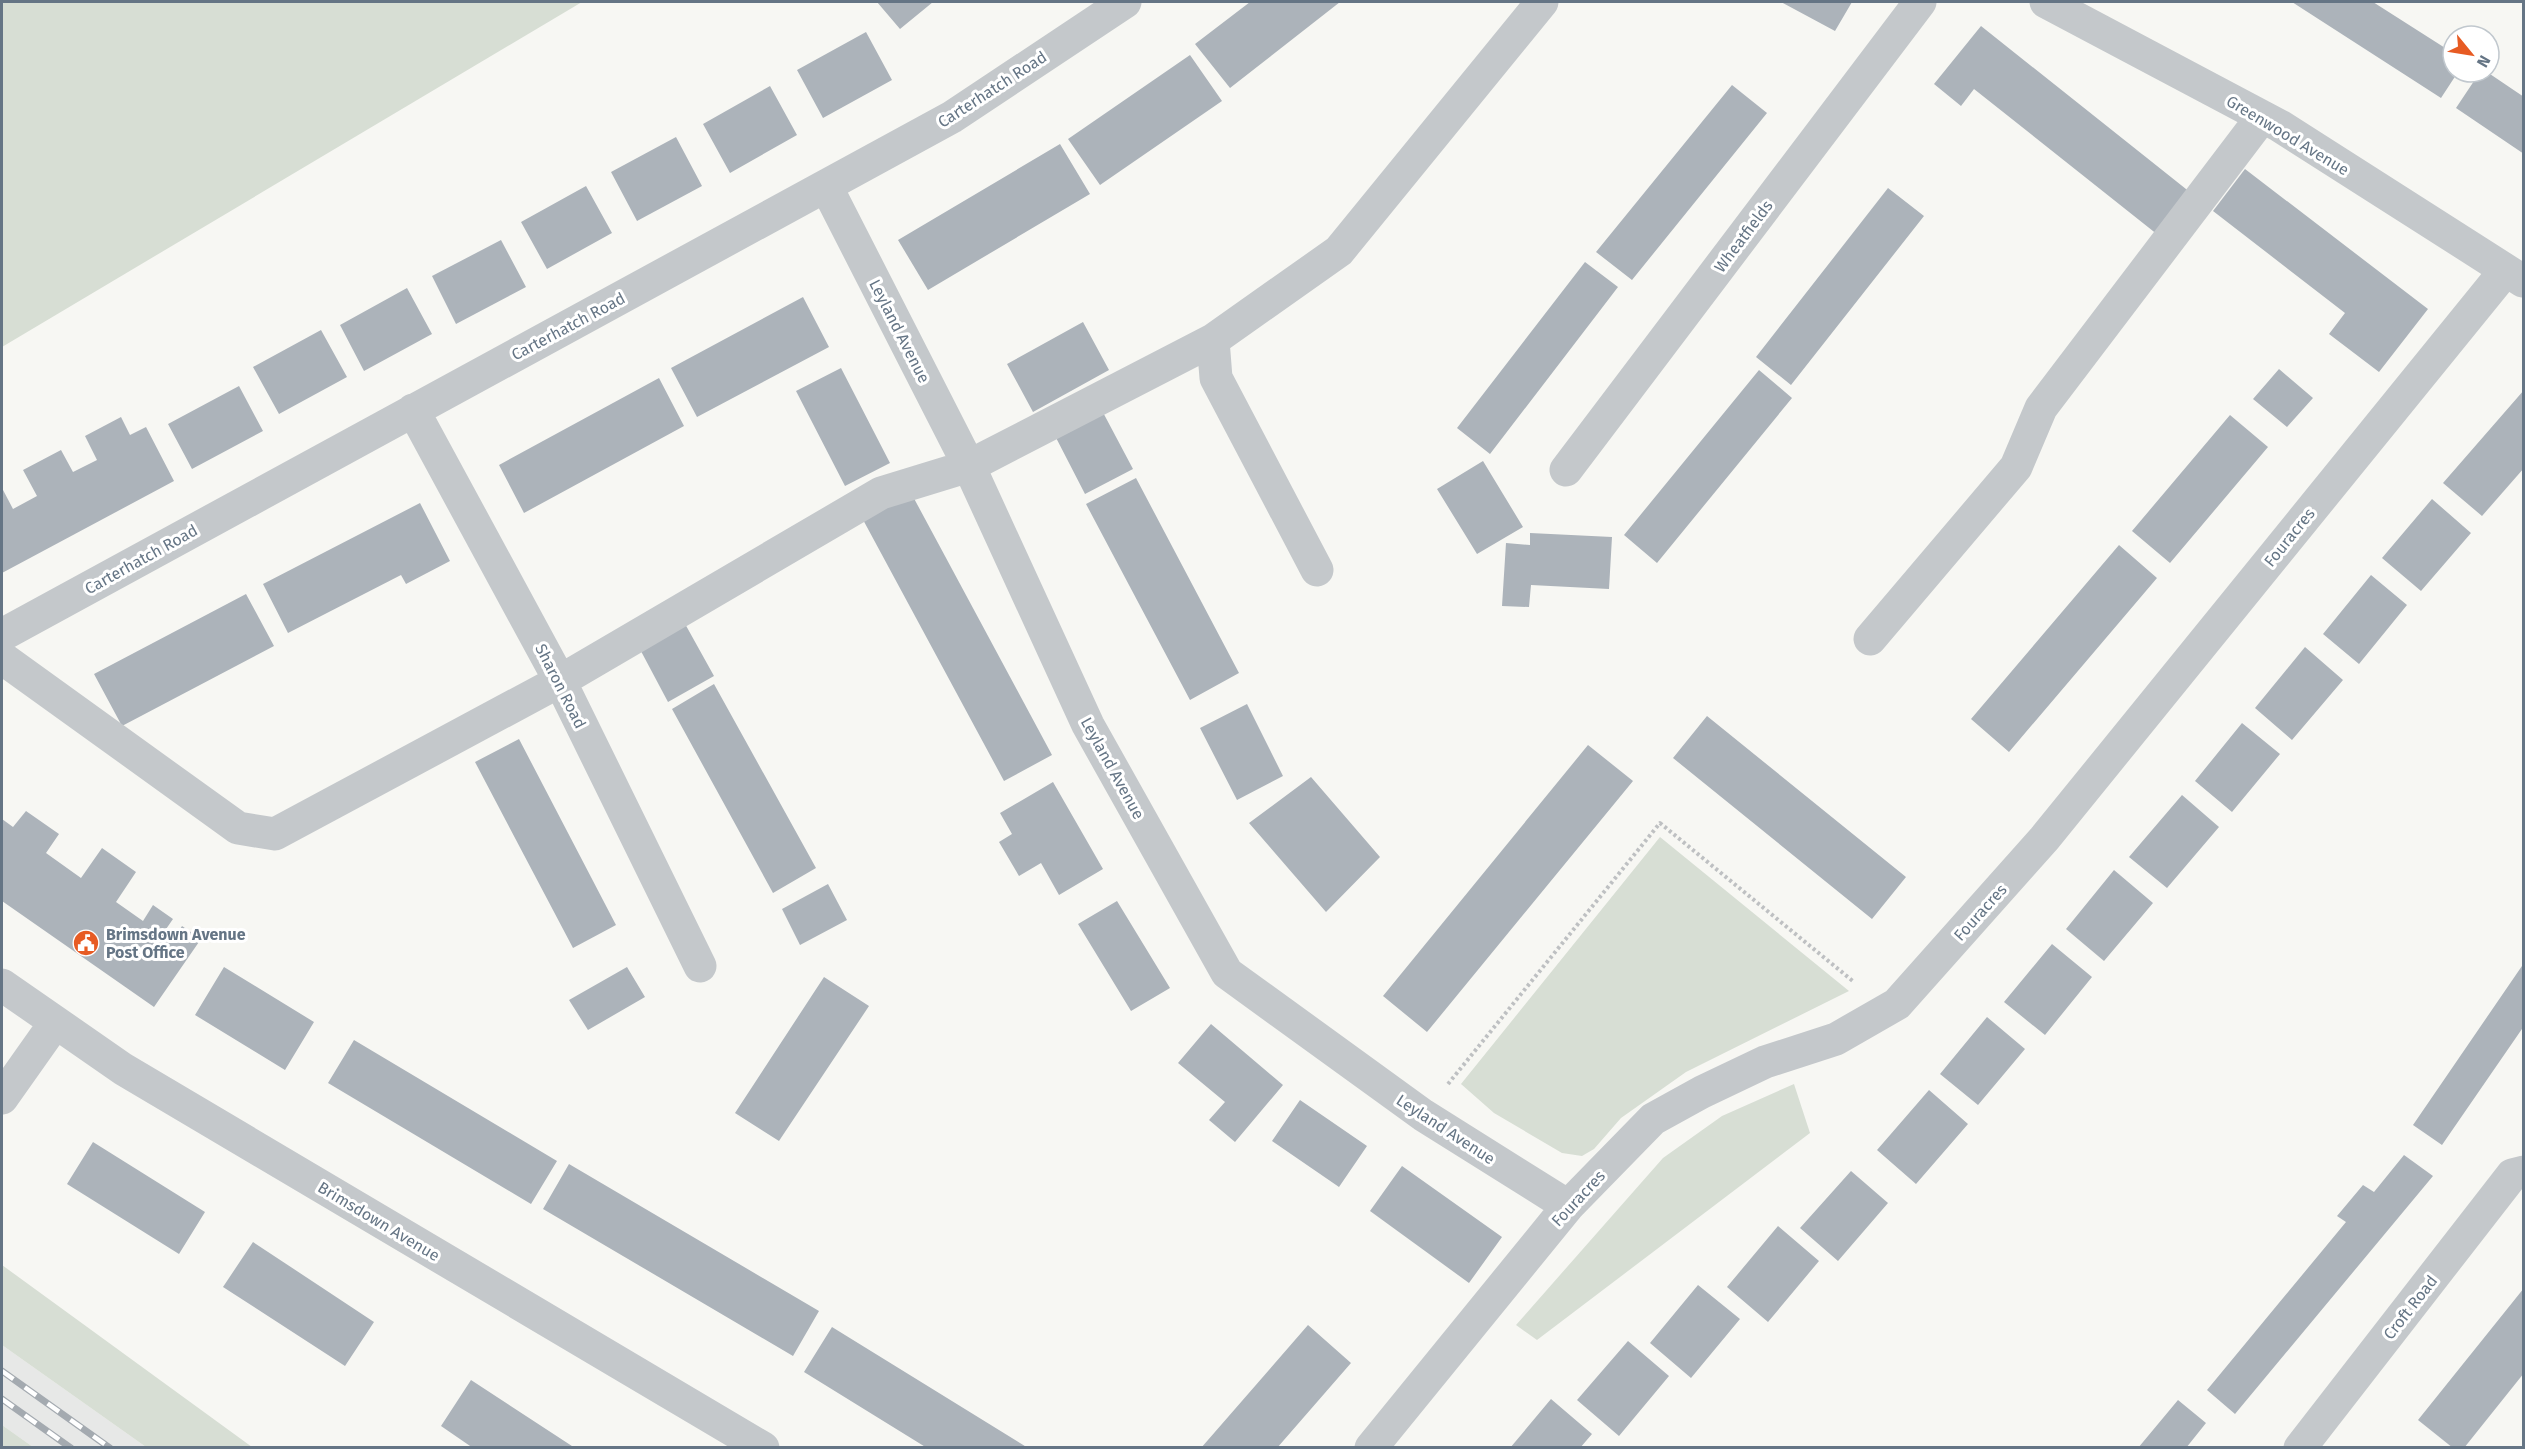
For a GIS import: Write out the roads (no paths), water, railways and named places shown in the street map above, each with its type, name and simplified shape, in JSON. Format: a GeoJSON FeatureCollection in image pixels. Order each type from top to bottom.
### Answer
{"type":"FeatureCollection","features":[{"type":"Feature","properties":{"kind":"street","name":"Carterhatch Road"},"geometry":{"type":"LineString","coordinates":[[2,635],[952,117],[1125,2]]}},
{"type":"Feature","properties":{"kind":"street"},"geometry":{"type":"LineString","coordinates":[[2,658],[238,828],[275,834],[560,681],[881,493],[969,466],[1213,340],[1340,251],[1542,2]]}},
{"type":"Feature","properties":{"kind":"street","name":"Wheatfields"},"geometry":{"type":"LineString","coordinates":[[1566,470],[1920,2]]}},
{"type":"Feature","properties":{"kind":"street","name":"Greenwood Avenue"},"geometry":{"type":"LineString","coordinates":[[2046,2],[2262,117],[2514,276]]}},
{"type":"Feature","properties":{"kind":"street"},"geometry":{"type":"LineString","coordinates":[[1870,639],[2016,468],[2040,408],[2262,117]]}},
{"type":"Feature","properties":{"kind":"street","name":"Leyland Avenue"},"geometry":{"type":"LineString","coordinates":[[826,186],[969,466],[1088,725],[1227,973],[1423,1115],[1568,1206]]}},
{"type":"Feature","properties":{"kind":"street","name":"Fouracres"},"geometry":{"type":"LineString","coordinates":[[1371,1448],[1568,1206],[1653,1119],[1702,1092],[1765,1062],[1836,1038],[1898,1004],[2044,839],[2514,276]]}},
{"type":"Feature","properties":{"kind":"street"},"geometry":{"type":"LineString","coordinates":[[1213,340],[1216,378],[1317,570]]}},
{"type":"Feature","properties":{"kind":"street","name":"Sharon Road"},"geometry":{"type":"LineString","coordinates":[[413,410],[560,681],[700,966]]}},
{"type":"Feature","properties":{"kind":"street","name":"Brimsdown Avenue"},"geometry":{"type":"LineString","coordinates":[[2,985],[133,1076],[763,1448]]}},
{"type":"Feature","properties":{"kind":"street"},"geometry":{"type":"LineString","coordinates":[[2,1098],[56,1023]]}},
{"type":"Feature","properties":{"kind":"street","name":"Croft Road"},"geometry":{"type":"LineString","coordinates":[[2300,1448],[2512,1175],[2523,1172]]}},
{"type":"Feature","properties":{"kind":"railway"},"geometry":{"type":"LineString","coordinates":[[2,1371],[110,1448]]}},
{"type":"Feature","properties":{"kind":"railway"},"geometry":{"type":"LineString","coordinates":[[2,1399],[71,1448]]}},
{"type":"Feature","properties":{"kind":"place","name":"Brimsdown Avenue Post Office"},"geometry":{"type":"Point","coordinates":[86,943]}}]}
